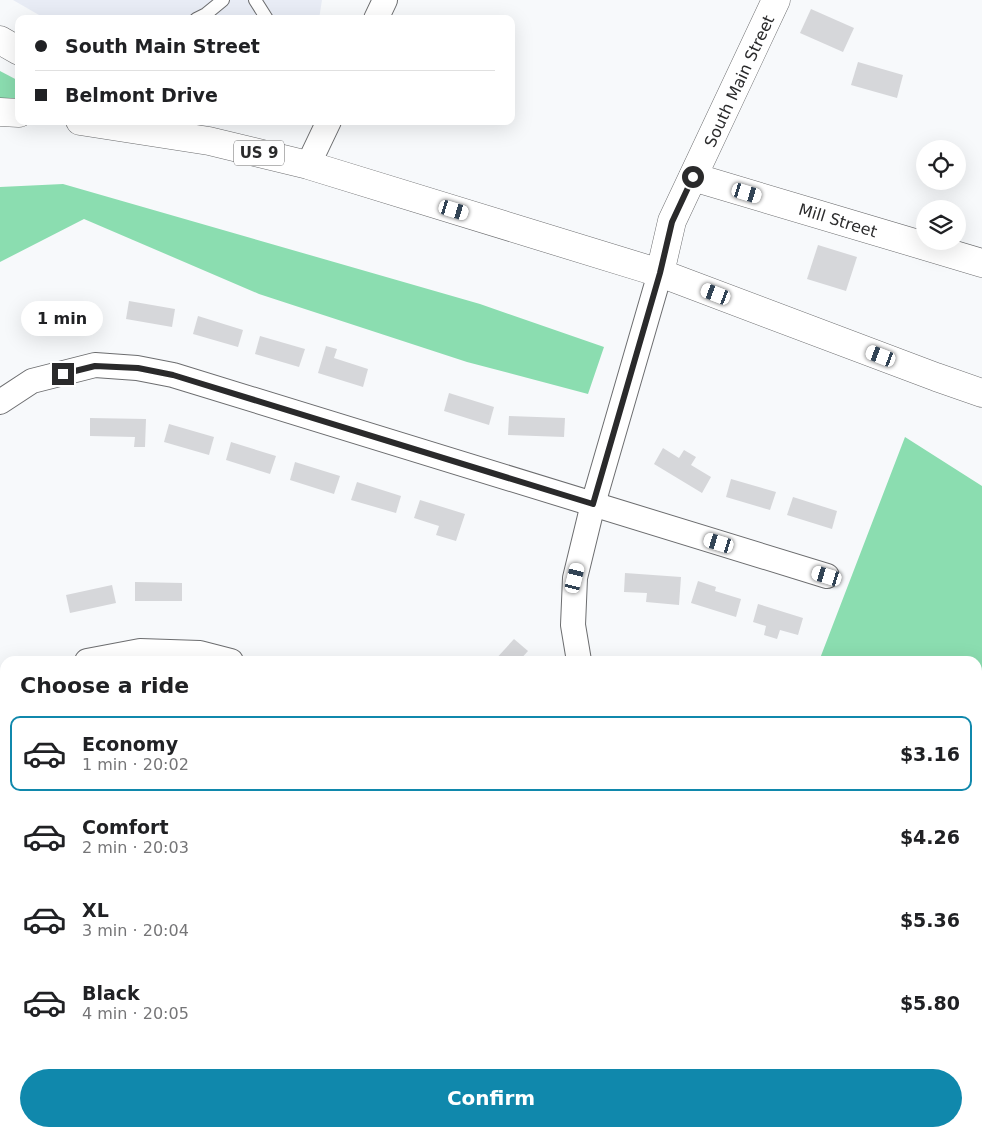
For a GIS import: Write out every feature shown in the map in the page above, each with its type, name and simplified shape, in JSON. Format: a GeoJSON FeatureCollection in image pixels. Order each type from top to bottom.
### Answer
{"type":"FeatureCollection","features":[{"type":"Feature","properties":{"kind":"main road","name":"South Main Street"},"geometry":{"type":"LineString","coordinates":[[660,273],[672,222],[776,0]]}},
{"type":"Feature","properties":{"kind":"main road"},"geometry":{"type":"LineString","coordinates":[[0,40],[15,49]]}},
{"type":"Feature","properties":{"kind":"main road"},"geometry":{"type":"LineString","coordinates":[[0,112],[15,113]]}},
{"type":"Feature","properties":{"kind":"main road","name":"US 9"},"geometry":{"type":"LineString","coordinates":[[106,125],[209,141],[308,165],[660,273],[982,393]]}},
{"type":"Feature","properties":{"kind":"main road","name":"US 9"},"geometry":{"type":"LineString","coordinates":[[173,125],[209,141]]}},
{"type":"Feature","properties":{"kind":"main road","name":"Mill Street"},"geometry":{"type":"LineString","coordinates":[[693,177],[982,263]]}},
{"type":"Feature","properties":{"kind":"street"},"geometry":{"type":"LineString","coordinates":[[378,15],[385,0]]}},
{"type":"Feature","properties":{"kind":"street"},"geometry":{"type":"LineString","coordinates":[[308,165],[327,125]]}},
{"type":"Feature","properties":{"kind":"street"},"geometry":{"type":"LineString","coordinates":[[578,656],[573,625],[575,578],[593,504],[660,273]]}},
{"type":"Feature","properties":{"kind":"street"},"geometry":{"type":"LineString","coordinates":[[0,402],[32,382],[95,366],[138,368],[173,375],[827,576]]}},
{"type":"Feature","properties":{"kind":"street"},"geometry":{"type":"LineString","coordinates":[[114,656],[140,651],[200,653],[212,656]]}},
{"type":"Feature","properties":{"kind":"lane"},"geometry":{"type":"LineString","coordinates":[[204,15],[223,0]]}},
{"type":"Feature","properties":{"kind":"lane"},"geometry":{"type":"LineString","coordinates":[[255,0],[264,15]]}},
{"type":"Feature","properties":{"kind":"shaded area"},"geometry":{"type":"Polygon","coordinates":[[[13,0],[322,0],[320,15],[39,15],[13,0]]]}},
{"type":"Feature","properties":{"kind":"green space"},"geometry":{"type":"Polygon","coordinates":[[[0,71],[15,79],[15,100],[0,98],[0,71]]]}},
{"type":"Feature","properties":{"kind":"green space"},"geometry":{"type":"Polygon","coordinates":[[[63,184],[480,304],[604,347],[588,394],[467,362],[259,294],[84,219],[0,262],[0,187],[63,184]]]}},
{"type":"Feature","properties":{"kind":"green space"},"geometry":{"type":"Polygon","coordinates":[[[905,437],[982,486],[982,656],[821,656],[905,437]]]}},
{"type":"Feature","properties":{"kind":"building"},"geometry":{"type":"Polygon","coordinates":[[[811,9],[854,28],[843,52],[800,33],[811,9]]]}},
{"type":"Feature","properties":{"kind":"building"},"geometry":{"type":"Polygon","coordinates":[[[858,62],[903,75],[897,98],[851,85],[858,62]]]}},
{"type":"Feature","properties":{"kind":"building"},"geometry":{"type":"Polygon","coordinates":[[[818,245],[857,257],[846,291],[807,279],[818,245]]]}},
{"type":"Feature","properties":{"kind":"building"},"geometry":{"type":"Polygon","coordinates":[[[129,301],[175,309],[172,327],[126,319],[129,301]]]}},
{"type":"Feature","properties":{"kind":"building"},"geometry":{"type":"Polygon","coordinates":[[[198,316],[243,330],[238,347],[193,334],[198,316]]]}},
{"type":"Feature","properties":{"kind":"building"},"geometry":{"type":"Polygon","coordinates":[[[260,336],[305,349],[299,367],[255,354],[260,336]]]}},
{"type":"Feature","properties":{"kind":"building"},"geometry":{"type":"Polygon","coordinates":[[[326,346],[337,349],[334,358],[368,369],[363,387],[318,373],[326,346]]]}},
{"type":"Feature","properties":{"kind":"building"},"geometry":{"type":"Polygon","coordinates":[[[449,393],[494,407],[489,425],[444,411],[449,393]]]}},
{"type":"Feature","properties":{"kind":"building"},"geometry":{"type":"Polygon","coordinates":[[[509,416],[565,418],[564,437],[508,435],[509,416]]]}},
{"type":"Feature","properties":{"kind":"building"},"geometry":{"type":"Polygon","coordinates":[[[90,418],[146,419],[145,447],[134,447],[135,437],[90,436],[90,418]]]}},
{"type":"Feature","properties":{"kind":"building"},"geometry":{"type":"Polygon","coordinates":[[[169,424],[214,437],[209,455],[164,442],[169,424]]]}},
{"type":"Feature","properties":{"kind":"building"},"geometry":{"type":"Polygon","coordinates":[[[231,442],[276,456],[270,474],[226,460],[231,442]]]}},
{"type":"Feature","properties":{"kind":"building"},"geometry":{"type":"Polygon","coordinates":[[[663,448],[679,458],[684,450],[696,457],[691,465],[711,477],[702,493],[654,464],[663,448]]]}},
{"type":"Feature","properties":{"kind":"building"},"geometry":{"type":"Polygon","coordinates":[[[295,462],[340,476],[334,494],[290,480],[295,462]]]}},
{"type":"Feature","properties":{"kind":"building"},"geometry":{"type":"Polygon","coordinates":[[[731,479],[776,492],[770,510],[726,497],[731,479]]]}},
{"type":"Feature","properties":{"kind":"building"},"geometry":{"type":"Polygon","coordinates":[[[357,482],[401,496],[396,513],[351,500],[357,482]]]}},
{"type":"Feature","properties":{"kind":"building"},"geometry":{"type":"Polygon","coordinates":[[[793,497],[837,511],[832,529],[787,515],[793,497]]]}},
{"type":"Feature","properties":{"kind":"building"},"geometry":{"type":"Polygon","coordinates":[[[420,500],[465,514],[456,541],[436,535],[439,526],[414,518],[420,500]]]}},
{"type":"Feature","properties":{"kind":"building"},"geometry":{"type":"Polygon","coordinates":[[[625,573],[681,577],[679,605],[646,602],[647,593],[624,592],[625,573]]]}},
{"type":"Feature","properties":{"kind":"building"},"geometry":{"type":"Polygon","coordinates":[[[698,581],[716,587],[715,591],[741,599],[736,617],[691,603],[698,581]]]}},
{"type":"Feature","properties":{"kind":"building"},"geometry":{"type":"Polygon","coordinates":[[[135,582],[182,583],[182,601],[135,601],[135,582]]]}},
{"type":"Feature","properties":{"kind":"building"},"geometry":{"type":"Polygon","coordinates":[[[112,585],[116,603],[70,613],[66,595],[112,585]]]}},
{"type":"Feature","properties":{"kind":"building"},"geometry":{"type":"Polygon","coordinates":[[[758,604],[803,618],[798,635],[780,630],[777,639],[764,635],[766,626],[753,622],[758,604]]]}},
{"type":"Feature","properties":{"kind":"building"},"geometry":{"type":"Polygon","coordinates":[[[514,639],[528,651],[524,656],[499,656],[514,639]]]}},
{"type":"Feature","properties":{"kind":"route"},"geometry":{"type":"LineString","coordinates":[[63,374],[95,366],[138,368],[173,375],[593,504],[660,273],[672,222],[693,177]]}}]}
